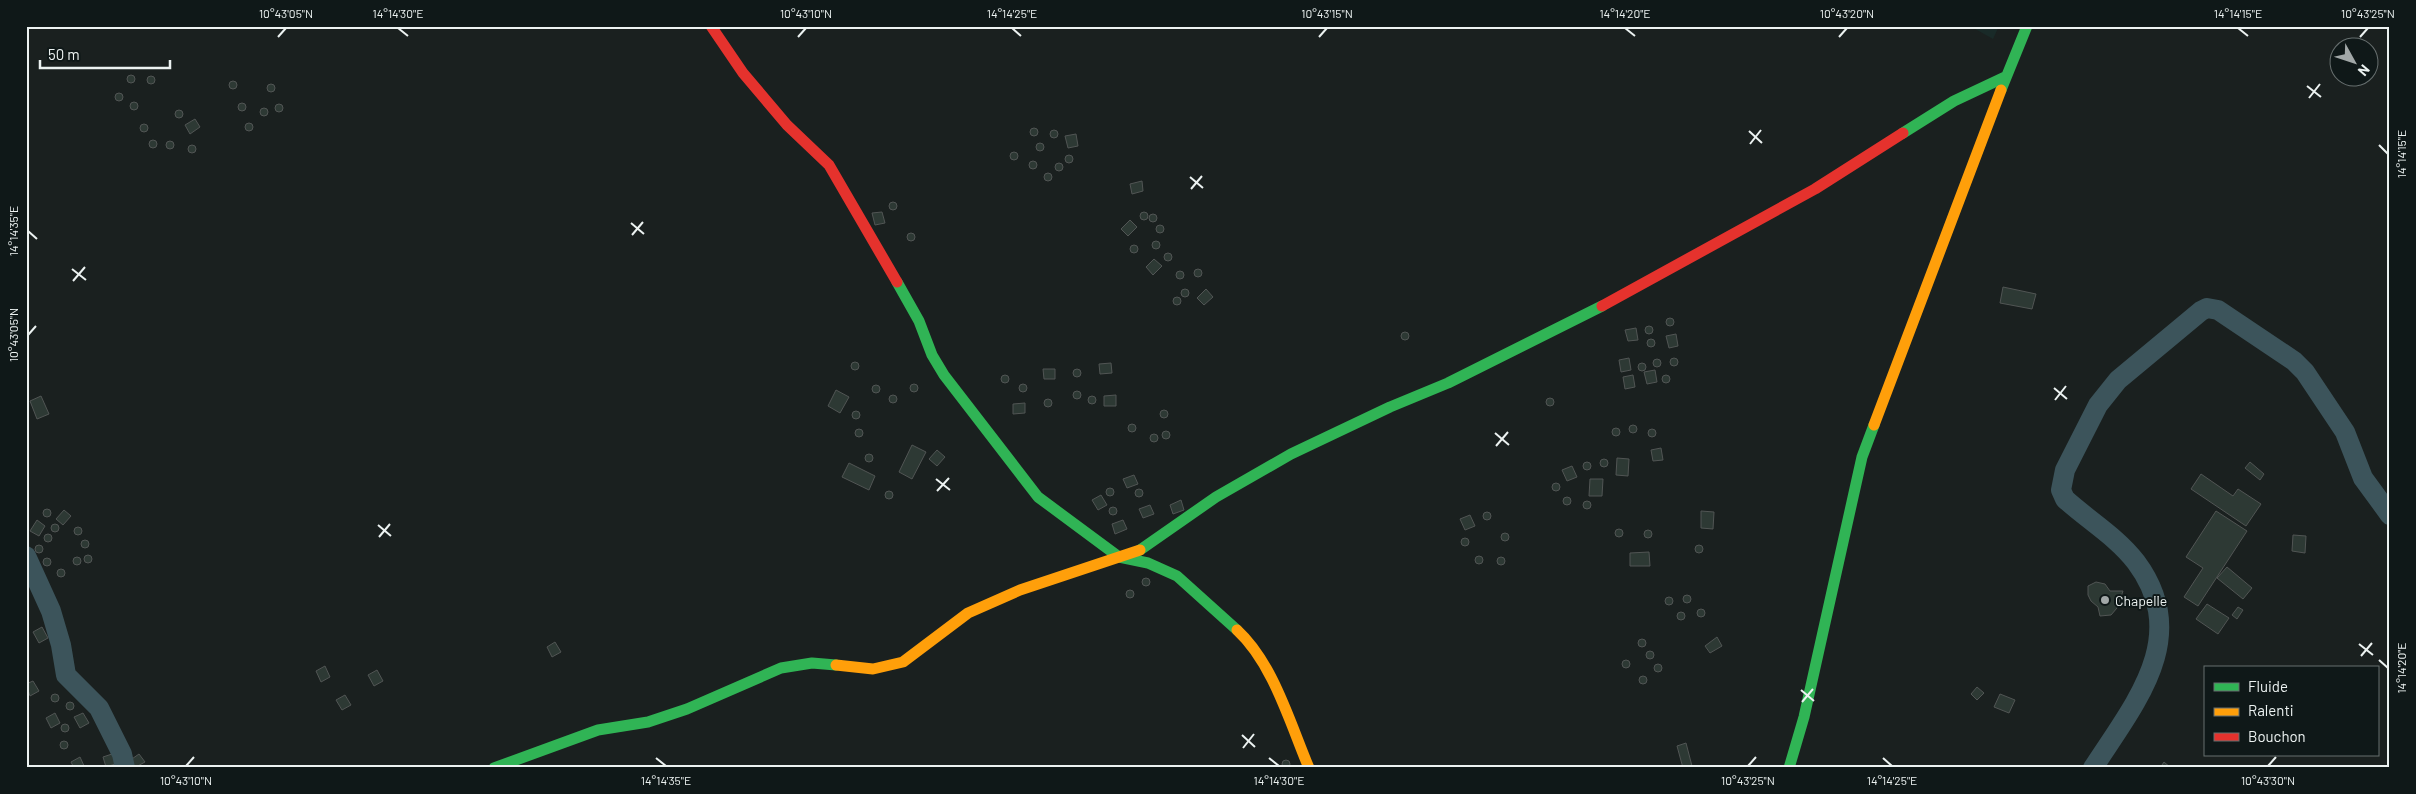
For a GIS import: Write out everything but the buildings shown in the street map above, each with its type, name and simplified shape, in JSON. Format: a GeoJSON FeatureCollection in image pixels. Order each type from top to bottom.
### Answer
{"type":"FeatureCollection","features":[{"type":"Feature","properties":{"kind":"street"},"geometry":{"type":"LineString","coordinates":[[711,26],[742,73],[788,125],[829,165],[919,321],[932,355],[944,375],[1023,480],[1050,508],[1119,557],[1148,563],[1177,576],[1249,641],[1267,669],[1309,768]]}},
{"type":"Feature","properties":{"kind":"street"},"geometry":{"type":"LineString","coordinates":[[1789,768],[1804,716],[1862,457],[2005,77],[2027,26]]}},
{"type":"Feature","properties":{"kind":"street"},"geometry":{"type":"LineString","coordinates":[[494,768],[598,730],[648,722],[687,709],[781,668],[802,664],[861,669],[893,666],[922,649],[968,613],[1020,590],[1146,547],[1216,497],[1291,454],[1382,411],[1448,384],[1602,307],[1815,189],[1954,100],[2005,77]]}},
{"type":"Feature","properties":{"kind":"street"},"geometry":{"type":"LineString","coordinates":[[2093,768],[2124,721],[2150,673],[2160,637],[2161,622],[2156,597],[2136,562],[2115,541],[2064,499],[2061,490],[2065,470],[2088,420],[2118,380],[2201,311],[2207,308],[2218,310],[2294,361],[2306,372],[2344,432],[2363,478],[2390,515]]}},
{"type":"Feature","properties":{"kind":"street"},"geometry":{"type":"LineString","coordinates":[[26,556],[51,611],[61,645],[66,675],[99,708],[122,754],[125,768]]}},
{"type":"Feature","properties":{"kind":"shaded area"},"geometry":{"type":"Polygon","coordinates":[[[1970,26],[1999,26],[1993,39],[1970,26]]]}},
{"type":"Feature","properties":{"kind":"traffic: fast"},"geometry":{"type":"LineString","coordinates":[[2001,90],[2027,26]]}},
{"type":"Feature","properties":{"kind":"traffic: fast"},"geometry":{"type":"LineString","coordinates":[[1903,133],[1954,101],[2005,77]]}},
{"type":"Feature","properties":{"kind":"traffic: fast"},"geometry":{"type":"LineString","coordinates":[[897,282],[919,321],[932,355],[944,375],[1038,497],[1119,557],[1148,563],[1177,576],[1237,630]]}},
{"type":"Feature","properties":{"kind":"traffic: fast"},"geometry":{"type":"LineString","coordinates":[[1140,550],[1216,497],[1291,454],[1390,407],[1448,383],[1602,306]]}},
{"type":"Feature","properties":{"kind":"traffic: fast"},"geometry":{"type":"LineString","coordinates":[[1789,768],[1804,717],[1862,457],[1874,425]]}},
{"type":"Feature","properties":{"kind":"traffic: fast"},"geometry":{"type":"LineString","coordinates":[[494,768],[598,730],[648,722],[687,709],[781,668],[812,663],[836,665]]}},
{"type":"Feature","properties":{"kind":"traffic: slow"},"geometry":{"type":"LineString","coordinates":[[1874,425],[2001,90]]}},
{"type":"Feature","properties":{"kind":"traffic: slow"},"geometry":{"type":"LineString","coordinates":[[836,665],[873,669],[903,662],[968,613],[1020,590],[1140,550]]}},
{"type":"Feature","properties":{"kind":"traffic: slow"},"geometry":{"type":"LineString","coordinates":[[1237,630],[1250,644],[1271,676],[1309,768]]}},
{"type":"Feature","properties":{"kind":"traffic: jam"},"geometry":{"type":"LineString","coordinates":[[711,26],[743,73],[787,125],[829,165],[897,282]]}},
{"type":"Feature","properties":{"kind":"traffic: jam"},"geometry":{"type":"LineString","coordinates":[[1602,306],[1815,189],[1903,133]]}},
{"type":"Feature","properties":{"kind":"place","name":"Chapelle"},"geometry":{"type":"Point","coordinates":[2105,600]}}]}
